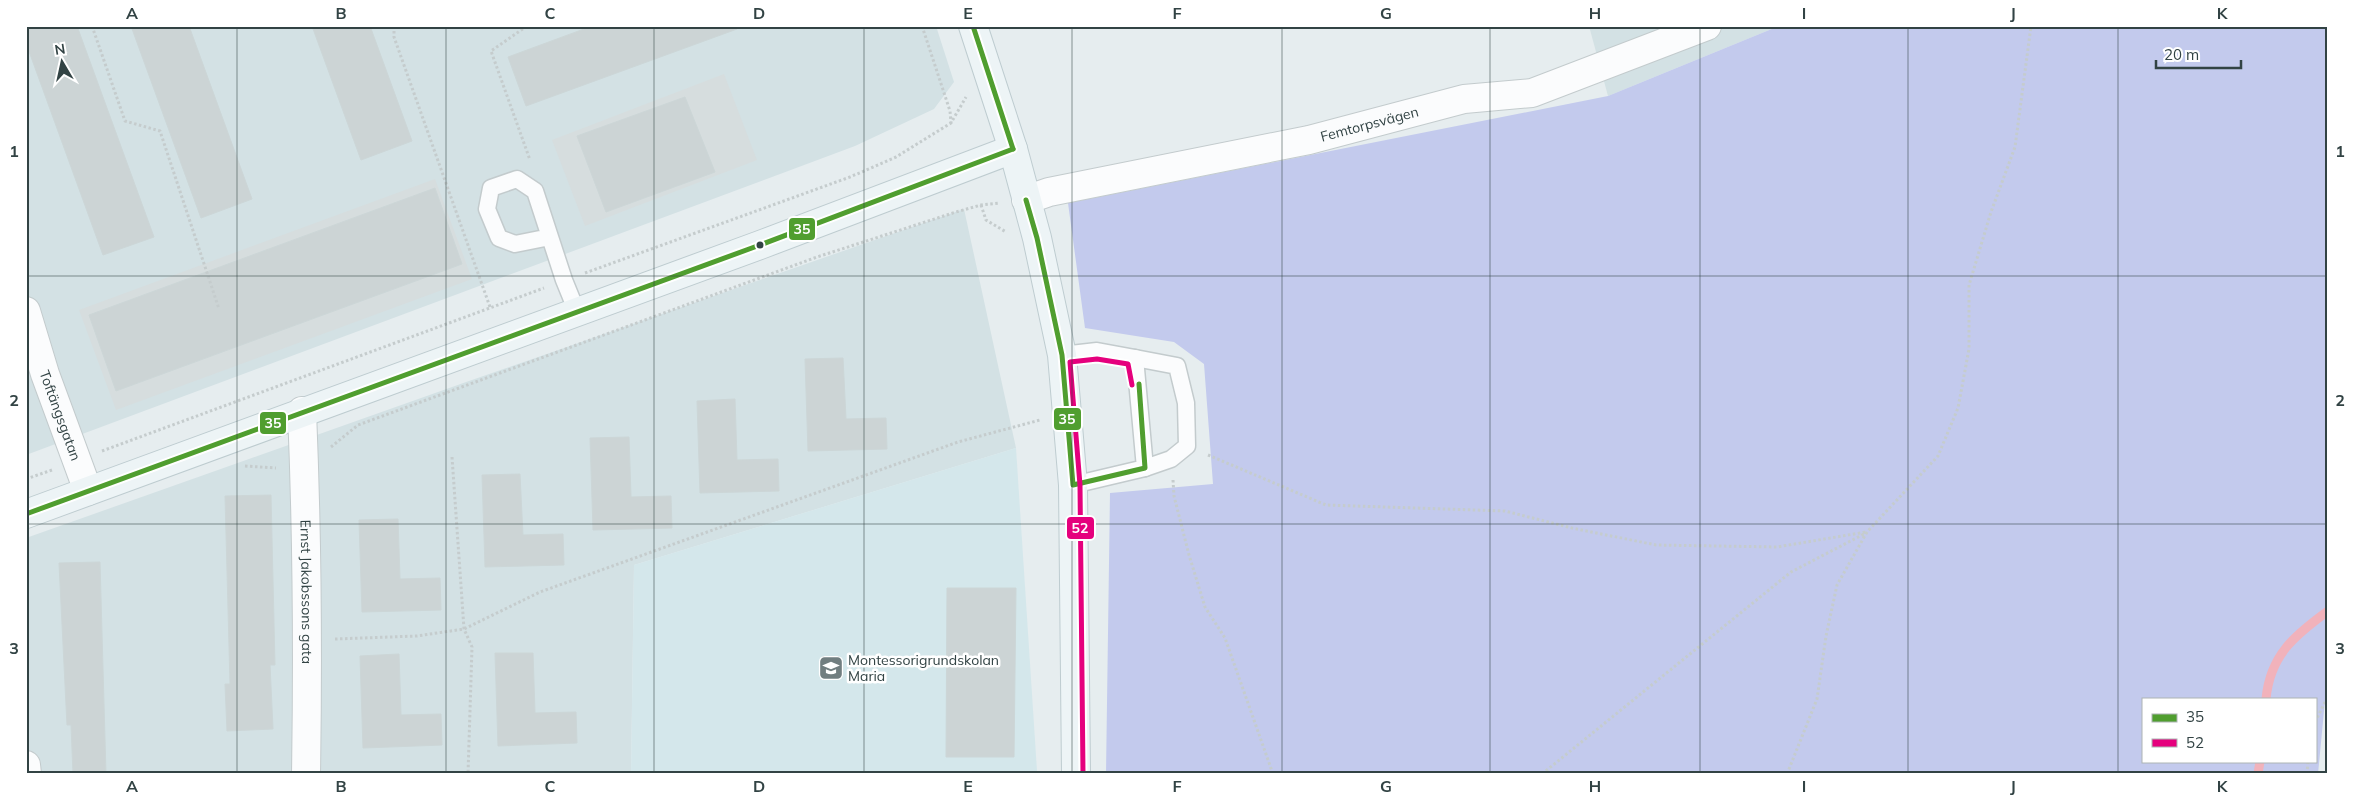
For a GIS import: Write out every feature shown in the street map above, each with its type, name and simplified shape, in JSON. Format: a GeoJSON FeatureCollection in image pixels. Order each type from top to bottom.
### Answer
{"type":"FeatureCollection","features":[{"type":"Feature","properties":{"kind":"street"},"geometry":{"type":"LineString","coordinates":[[973,26],[1013,149],[1038,238],[1062,355],[1073,485],[1076,774]]}},
{"type":"Feature","properties":{"kind":"street","name":"Femtorpsvägen"},"geometry":{"type":"LineString","coordinates":[[1026,200],[1049,192],[1310,140],[1464,99],[1532,93],[1707,26]]}},
{"type":"Feature","properties":{"kind":"street"},"geometry":{"type":"LineString","coordinates":[[26,514],[302,411],[577,312],[1013,149]]}},
{"type":"Feature","properties":{"kind":"street","name":"Toftängsgatan"},"geometry":{"type":"LineString","coordinates":[[27,314],[44,374],[88,491]]}},
{"type":"Feature","properties":{"kind":"street","name":"Ernst Jakobssons gata"},"geometry":{"type":"LineString","coordinates":[[302,411],[308,640],[306,774]]}},
{"type":"Feature","properties":{"kind":"street"},"geometry":{"type":"LineString","coordinates":[[26,765],[27,774]]}},
{"type":"Feature","properties":{"kind":"lane"},"geometry":{"type":"LineString","coordinates":[[550,237],[515,244],[499,238],[487,209],[491,188],[517,179],[535,191],[550,237],[564,280],[577,312]]}},
{"type":"Feature","properties":{"kind":"lane"},"geometry":{"type":"LineString","coordinates":[[1062,355],[1097,351],[1176,366],[1186,403],[1187,446],[1172,459],[1145,468],[1073,485]]}},
{"type":"Feature","properties":{"kind":"lane"},"geometry":{"type":"LineString","coordinates":[[1134,358],[1145,468]]}},
{"type":"Feature","properties":{"kind":"path"},"geometry":{"type":"LineString","coordinates":[[92,26],[125,122],[160,131],[219,309]]}},
{"type":"Feature","properties":{"kind":"path"},"geometry":{"type":"LineString","coordinates":[[394,26],[394,37],[490,307]]}},
{"type":"Feature","properties":{"kind":"path"},"geometry":{"type":"LineString","coordinates":[[527,26],[491,51],[531,162],[535,191]]}},
{"type":"Feature","properties":{"kind":"path"},"geometry":{"type":"LineString","coordinates":[[922,26],[950,111],[951,123]]}},
{"type":"Feature","properties":{"kind":"path"},"geometry":{"type":"LineString","coordinates":[[1786,774],[1817,698],[1826,636],[1837,585],[1867,532],[1938,456],[1958,408],[1969,349],[1969,285],[1991,212],[2015,147],[2031,26]]}},
{"type":"Feature","properties":{"kind":"path"},"geometry":{"type":"LineString","coordinates":[[26,479],[490,307],[850,177],[896,157],[951,123],[968,93]]}},
{"type":"Feature","properties":{"kind":"path"},"geometry":{"type":"LineString","coordinates":[[240,468],[248,465],[278,468],[332,447],[358,425],[817,257],[981,205],[1026,200]]}},
{"type":"Feature","properties":{"kind":"path"},"geometry":{"type":"LineString","coordinates":[[981,205],[986,220],[1008,234]]}},
{"type":"Feature","properties":{"kind":"path"},"geometry":{"type":"LineString","coordinates":[[308,640],[417,636],[464,629],[540,592],[958,442],[1046,419]]}},
{"type":"Feature","properties":{"kind":"path"},"geometry":{"type":"LineString","coordinates":[[1187,446],[1326,505],[1505,511],[1572,528],[1656,545],[1778,546],[1867,532]]}},
{"type":"Feature","properties":{"kind":"path"},"geometry":{"type":"LineString","coordinates":[[452,457],[464,629],[472,647],[468,774]]}},
{"type":"Feature","properties":{"kind":"path"},"geometry":{"type":"LineString","coordinates":[[1172,459],[1174,496],[1202,598],[1205,607],[1225,638],[1273,774]]}},
{"type":"Feature","properties":{"kind":"path"},"geometry":{"type":"LineString","coordinates":[[1542,774],[1792,572],[1867,532]]}},
{"type":"Feature","properties":{"kind":"path"},"geometry":{"type":"LineString","coordinates":[[2316,720],[2328,696]]}},
{"type":"Feature","properties":{"kind":"shaded area"},"geometry":{"type":"Polygon","coordinates":[[[26,26],[936,26],[954,82],[934,109],[855,146],[26,455],[26,26]]]}},
{"type":"Feature","properties":{"kind":"shaded area"},"geometry":{"type":"Polygon","coordinates":[[[1589,26],[1779,26],[1608,96],[1589,26]]]}},
{"type":"Feature","properties":{"kind":"shaded area"},"geometry":{"type":"Polygon","coordinates":[[[1779,26],[2328,26],[2328,669],[2318,774],[1106,774],[1110,493],[1213,484],[1204,364],[1174,342],[1085,328],[1068,203],[1608,96],[1779,26]]]}},
{"type":"Feature","properties":{"kind":"shaded area"},"geometry":{"type":"Polygon","coordinates":[[[724,74],[757,160],[585,226],[552,140],[724,74]]]}},
{"type":"Feature","properties":{"kind":"shaded area"},"geometry":{"type":"Polygon","coordinates":[[[435,179],[472,279],[116,410],[79,310],[435,179]]]}},
{"type":"Feature","properties":{"kind":"shaded area"},"geometry":{"type":"Polygon","coordinates":[[[964,209],[1016,448],[634,565],[631,774],[26,774],[26,538],[469,381],[964,209]]]}},
{"type":"Feature","properties":{"kind":"shaded area","name":"Montessorigrundskolan Maria"},"geometry":{"type":"Polygon","coordinates":[[[1016,448],[1037,771],[950,774],[631,774],[634,565],[1016,448]]]}},
{"type":"Feature","properties":{"kind":"building"},"geometry":{"type":"Polygon","coordinates":[[[26,26],[77,26],[154,237],[103,255],[26,43],[26,26]]]}},
{"type":"Feature","properties":{"kind":"building"},"geometry":{"type":"Polygon","coordinates":[[[131,26],[189,26],[252,199],[201,218],[131,26]]]}},
{"type":"Feature","properties":{"kind":"building"},"geometry":{"type":"Polygon","coordinates":[[[312,26],[370,26],[412,141],[361,160],[312,26]]]}},
{"type":"Feature","properties":{"kind":"building"},"geometry":{"type":"Polygon","coordinates":[[[592,26],[736,26],[737,29],[526,106],[508,57],[592,26]]]}},
{"type":"Feature","properties":{"kind":"building"},"geometry":{"type":"Polygon","coordinates":[[[685,97],[715,172],[606,212],[577,136],[685,97]]]}},
{"type":"Feature","properties":{"kind":"building"},"geometry":{"type":"Polygon","coordinates":[[[435,188],[462,264],[116,391],[89,315],[435,188]]]}},
{"type":"Feature","properties":{"kind":"building"},"geometry":{"type":"Polygon","coordinates":[[[843,358],[846,419],[886,418],[887,449],[808,451],[805,359],[843,358]]]}},
{"type":"Feature","properties":{"kind":"building"},"geometry":{"type":"Polygon","coordinates":[[[735,399],[737,460],[778,459],[779,491],[700,493],[697,401],[735,399]]]}},
{"type":"Feature","properties":{"kind":"building"},"geometry":{"type":"Polygon","coordinates":[[[629,437],[631,497],[671,496],[672,528],[593,530],[590,438],[629,437]]]}},
{"type":"Feature","properties":{"kind":"building"},"geometry":{"type":"Polygon","coordinates":[[[520,474],[523,535],[563,534],[564,565],[485,567],[482,475],[520,474]]]}},
{"type":"Feature","properties":{"kind":"building"},"geometry":{"type":"Polygon","coordinates":[[[271,495],[275,665],[270,665],[273,729],[227,731],[225,684],[230,684],[225,496],[271,495]]]}},
{"type":"Feature","properties":{"kind":"building"},"geometry":{"type":"Polygon","coordinates":[[[398,519],[400,579],[440,578],[441,610],[362,612],[359,520],[398,519]]]}},
{"type":"Feature","properties":{"kind":"building"},"geometry":{"type":"Polygon","coordinates":[[[100,562],[106,774],[73,774],[71,725],[67,725],[59,563],[100,562]]]}},
{"type":"Feature","properties":{"kind":"building"},"geometry":{"type":"Polygon","coordinates":[[[947,588],[1016,588],[1014,757],[946,757],[947,588]]]}},
{"type":"Feature","properties":{"kind":"building"},"geometry":{"type":"Polygon","coordinates":[[[495,653],[533,653],[535,713],[576,712],[577,743],[498,746],[495,653]]]}},
{"type":"Feature","properties":{"kind":"building"},"geometry":{"type":"Polygon","coordinates":[[[399,654],[401,715],[441,714],[442,745],[363,748],[360,656],[399,654]]]}},
{"type":"Feature","properties":{"kind":"waterway"},"geometry":{"type":"LineString","coordinates":[[2266,698],[2268,684],[2273,670],[2286,648],[2305,629],[2328,611]]}},
{"type":"Feature","properties":{"kind":"waterway"},"geometry":{"type":"LineString","coordinates":[[2258,774],[2260,762]]}},
{"type":"Feature","properties":{"kind":"transit line","name":"35"},"geometry":{"type":"LineString","coordinates":[[973,26],[1013,149]]}},
{"type":"Feature","properties":{"kind":"transit line","name":"35"},"geometry":{"type":"LineString","coordinates":[[26,514],[760,245],[1013,149]]}},
{"type":"Feature","properties":{"kind":"transit line","name":"35"},"geometry":{"type":"LineString","coordinates":[[1026,200],[1037,238],[1062,355],[1073,485],[1145,468],[1139,384]]}},
{"type":"Feature","properties":{"kind":"transit line","name":"52"},"geometry":{"type":"LineString","coordinates":[[1083,774],[1080,485],[1070,362],[1097,359],[1128,364],[1132,385]]}},
{"type":"Feature","properties":{"kind":"place","name":"Montessorigrundskolan Maria"},"geometry":{"type":"Point","coordinates":[831,668]}}]}
